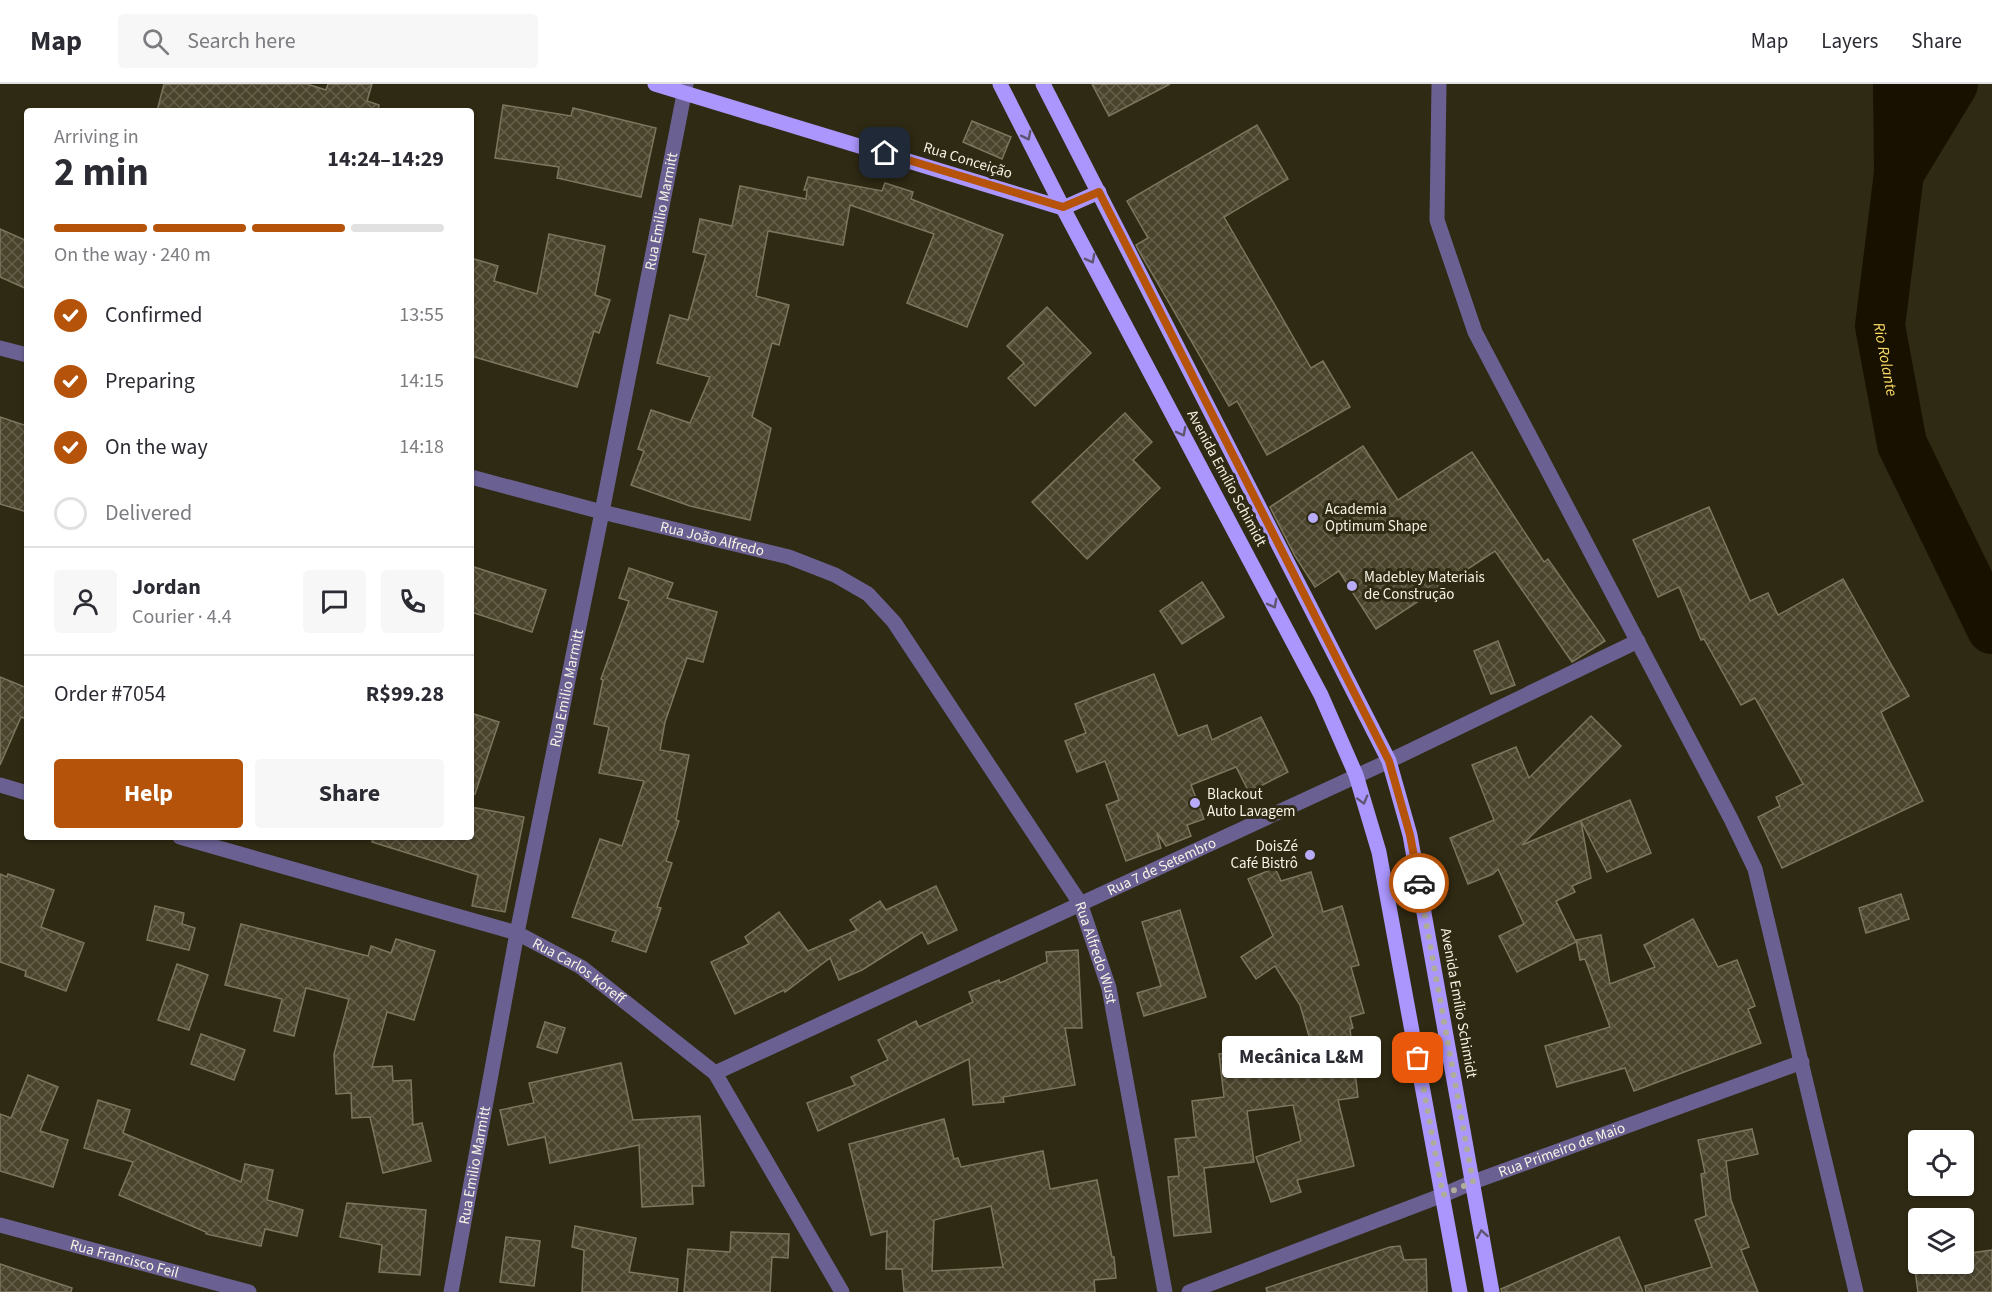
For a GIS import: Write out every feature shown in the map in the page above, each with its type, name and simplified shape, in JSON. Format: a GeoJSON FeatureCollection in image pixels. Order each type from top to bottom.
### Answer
{"type":"FeatureCollection","features":[{"type":"Feature","properties":{"kind":"main road","name":"Rua Conceição"},"geometry":{"type":"LineString","coordinates":[[655,84],[685,88],[1063,207]]}},
{"type":"Feature","properties":{"kind":"main road","name":"Avenida Emílio Schimidt"},"geometry":{"type":"LineString","coordinates":[[1000,84],[1321,695],[1356,775],[1379,852],[1460,1292]]}},
{"type":"Feature","properties":{"kind":"main road","name":"Avenida Emílio Schimidt"},"geometry":{"type":"LineString","coordinates":[[1043,84],[1389,761],[1410,835],[1492,1292]]}},
{"type":"Feature","properties":{"kind":"main road"},"geometry":{"type":"LineString","coordinates":[[1063,207],[1099,192]]}},
{"type":"Feature","properties":{"kind":"street"},"geometry":{"type":"LineString","coordinates":[[1438,84],[1437,220],[1475,332],[1731,819],[1755,869],[1857,1292]]}},
{"type":"Feature","properties":{"kind":"street","name":"Rua Emilio Marmitt"},"geometry":{"type":"LineString","coordinates":[[451,1292],[516,933],[685,88]]}},
{"type":"Feature","properties":{"kind":"street"},"geometry":{"type":"LineString","coordinates":[[0,348],[24,354]]}},
{"type":"Feature","properties":{"kind":"street","name":"Rua João Alfredo"},"geometry":{"type":"LineString","coordinates":[[474,478],[602,512],[789,557],[836,575],[868,594],[894,622],[919,658]]}},
{"type":"Feature","properties":{"kind":"street","name":"Rua 7 de Setembro"},"geometry":{"type":"LineString","coordinates":[[715,1073],[1389,761],[1638,641]]}},
{"type":"Feature","properties":{"kind":"street","name":"Rua Alfredo Wust"},"geometry":{"type":"LineString","coordinates":[[919,658],[1080,903],[1109,987],[1164,1292]]}},
{"type":"Feature","properties":{"kind":"street"},"geometry":{"type":"LineString","coordinates":[[0,786],[24,792]]}},
{"type":"Feature","properties":{"kind":"street","name":"Rua Carlos Koreff"},"geometry":{"type":"LineString","coordinates":[[190,840],[516,933],[581,967],[715,1073],[842,1292]]}},
{"type":"Feature","properties":{"kind":"street","name":"Rua Primeiro de Maio"},"geometry":{"type":"LineString","coordinates":[[1190,1292],[1473,1182],[1802,1062]]}},
{"type":"Feature","properties":{"kind":"street","name":"Rua Francisco Feil"},"geometry":{"type":"LineString","coordinates":[[0,1225],[249,1292]]}},
{"type":"Feature","properties":{"kind":"building"},"geometry":{"type":"Polygon","coordinates":[[[164,84],[307,84],[326,90],[328,84],[372,84],[367,101],[379,105],[378,108],[158,108],[164,84]]]}},
{"type":"Feature","properties":{"kind":"building"},"geometry":{"type":"Polygon","coordinates":[[[1092,84],[1170,84],[1109,116],[1092,84]]]}},
{"type":"Feature","properties":{"kind":"building"},"geometry":{"type":"Polygon","coordinates":[[[503,105],[571,116],[573,108],[656,128],[641,197],[557,178],[559,167],[495,158],[503,105]]]}},
{"type":"Feature","properties":{"kind":"building"},"geometry":{"type":"Polygon","coordinates":[[[972,121],[1011,137],[1002,159],[963,142],[972,121]]]}},
{"type":"Feature","properties":{"kind":"building"},"geometry":{"type":"Polygon","coordinates":[[[1257,125],[1288,179],[1224,217],[1311,368],[1323,361],[1350,407],[1267,455],[1237,401],[1229,406],[1139,251],[1136,245],[1148,238],[1127,201],[1257,125]]]}},
{"type":"Feature","properties":{"kind":"building"},"geometry":{"type":"Polygon","coordinates":[[[808,177],[882,191],[885,183],[913,192],[911,199],[1003,235],[967,327],[907,303],[934,234],[850,205],[843,245],[768,231],[756,296],[789,305],[779,345],[772,343],[752,417],[771,428],[750,520],[690,506],[631,485],[644,451],[638,449],[651,410],[690,423],[710,377],[657,363],[670,315],[688,320],[706,255],[693,252],[700,219],[732,226],[740,186],[806,199],[807,190],[804,190],[808,177]]]}},
{"type":"Feature","properties":{"kind":"building"},"geometry":{"type":"Polygon","coordinates":[[[0,229],[24,240],[24,288],[0,277],[0,229]]]}},
{"type":"Feature","properties":{"kind":"building"},"geometry":{"type":"Polygon","coordinates":[[[549,234],[605,246],[595,295],[610,300],[599,333],[594,331],[577,387],[474,357],[474,259],[498,266],[494,281],[537,294],[549,234]]]}},
{"type":"Feature","properties":{"kind":"building"},"geometry":{"type":"Polygon","coordinates":[[[1047,307],[1091,353],[1035,406],[1008,378],[1024,363],[1007,346],[1047,307]]]}},
{"type":"Feature","properties":{"kind":"building"},"geometry":{"type":"Polygon","coordinates":[[[1125,413],[1152,442],[1133,460],[1160,488],[1087,559],[1032,502],[1125,413]]]}},
{"type":"Feature","properties":{"kind":"building"},"geometry":{"type":"Polygon","coordinates":[[[0,417],[24,425],[24,511],[0,504],[0,417]]]}},
{"type":"Feature","properties":{"kind":"building"},"geometry":{"type":"Polygon","coordinates":[[[1363,446],[1398,500],[1472,452],[1544,562],[1548,559],[1605,641],[1572,662],[1495,551],[1376,629],[1339,571],[1315,587],[1295,556],[1270,507],[1363,446]]]}},
{"type":"Feature","properties":{"kind":"building"},"geometry":{"type":"Polygon","coordinates":[[[1709,507],[1750,601],[1768,593],[1778,615],[1843,579],[1909,696],[1881,712],[1923,801],[1782,868],[1758,817],[1780,806],[1776,797],[1803,784],[1755,698],[1741,705],[1704,639],[1701,640],[1679,587],[1658,597],[1633,540],[1709,507]]]}},
{"type":"Feature","properties":{"kind":"building"},"geometry":{"type":"Polygon","coordinates":[[[474,567],[546,590],[532,632],[474,613],[474,567]]]}},
{"type":"Feature","properties":{"kind":"building"},"geometry":{"type":"Polygon","coordinates":[[[629,568],[673,583],[667,598],[717,612],[703,662],[687,658],[665,722],[660,750],[689,755],[676,820],[679,821],[666,861],[672,863],[657,907],[661,908],[646,952],[612,941],[616,931],[572,917],[600,839],[622,846],[644,781],[599,773],[609,727],[594,724],[603,680],[601,679],[629,601],[619,598],[629,568]]]}},
{"type":"Feature","properties":{"kind":"building"},"geometry":{"type":"Polygon","coordinates":[[[1202,582],[1224,617],[1182,644],[1160,611],[1202,582]]]}},
{"type":"Feature","properties":{"kind":"building"},"geometry":{"type":"Polygon","coordinates":[[[1498,641],[1515,685],[1491,694],[1474,651],[1498,641]]]}},
{"type":"Feature","properties":{"kind":"building"},"geometry":{"type":"Polygon","coordinates":[[[1154,674],[1178,736],[1207,725],[1212,740],[1261,717],[1288,772],[1249,792],[1236,767],[1191,785],[1204,819],[1187,825],[1191,836],[1166,846],[1157,833],[1161,848],[1126,861],[1106,805],[1119,800],[1105,761],[1077,772],[1065,741],[1086,733],[1075,704],[1154,674]]]}},
{"type":"Feature","properties":{"kind":"building"},"geometry":{"type":"Polygon","coordinates":[[[0,677],[24,687],[24,718],[21,717],[0,765],[0,677]]]}},
{"type":"Feature","properties":{"kind":"building"},"geometry":{"type":"Polygon","coordinates":[[[474,714],[499,722],[474,794],[474,714]]]}},
{"type":"Feature","properties":{"kind":"building"},"geometry":{"type":"Polygon","coordinates":[[[1591,716],[1621,746],[1522,845],[1630,800],[1651,853],[1607,872],[1581,821],[1591,878],[1572,886],[1575,892],[1556,901],[1576,942],[1517,972],[1499,936],[1524,924],[1498,869],[1493,874],[1468,884],[1450,838],[1494,820],[1472,765],[1516,747],[1529,778],[1591,716]]]}},
{"type":"Feature","properties":{"kind":"building"},"geometry":{"type":"Polygon","coordinates":[[[474,808],[524,817],[505,912],[472,906],[478,875],[372,842],[372,840],[474,840],[474,808]]]}},
{"type":"Feature","properties":{"kind":"building"},"geometry":{"type":"Polygon","coordinates":[[[1275,868],[1281,881],[1311,872],[1323,912],[1342,906],[1359,965],[1351,967],[1364,1013],[1350,1017],[1353,1028],[1350,1029],[1358,1097],[1338,1100],[1354,1166],[1297,1180],[1301,1192],[1271,1202],[1256,1157],[1301,1141],[1293,1105],[1247,1111],[1254,1162],[1204,1168],[1211,1232],[1174,1236],[1168,1177],[1179,1176],[1175,1139],[1196,1137],[1192,1101],[1224,1097],[1219,1054],[1311,1043],[1300,1005],[1275,966],[1256,979],[1241,957],[1273,936],[1248,879],[1275,868]]]}},
{"type":"Feature","properties":{"kind":"building"},"geometry":{"type":"Polygon","coordinates":[[[0,874],[7,877],[8,874],[54,890],[41,927],[84,943],[66,991],[25,976],[26,971],[0,962],[0,874]]]}},
{"type":"Feature","properties":{"kind":"building"},"geometry":{"type":"Polygon","coordinates":[[[936,886],[957,930],[928,944],[922,932],[862,970],[839,980],[830,958],[785,992],[784,990],[735,1014],[711,962],[749,944],[745,937],[779,912],[808,951],[857,930],[850,920],[880,901],[886,910],[936,886]]]}},
{"type":"Feature","properties":{"kind":"building"},"geometry":{"type":"Polygon","coordinates":[[[1901,894],[1909,919],[1866,933],[1859,908],[1901,894]]]}},
{"type":"Feature","properties":{"kind":"building"},"geometry":{"type":"Polygon","coordinates":[[[155,906],[184,913],[182,924],[195,928],[189,950],[147,940],[155,906]]]}},
{"type":"Feature","properties":{"kind":"building"},"geometry":{"type":"Polygon","coordinates":[[[1180,910],[1206,997],[1144,1016],[1137,993],[1161,986],[1142,922],[1180,910]]]}},
{"type":"Feature","properties":{"kind":"building"},"geometry":{"type":"Polygon","coordinates":[[[1693,919],[1718,967],[1737,960],[1755,1006],[1748,1009],[1761,1043],[1634,1091],[1625,1068],[1557,1087],[1545,1046],[1610,1027],[1585,959],[1580,960],[1576,940],[1601,935],[1610,984],[1655,967],[1644,945],[1693,919]]]}},
{"type":"Feature","properties":{"kind":"building"},"geometry":{"type":"Polygon","coordinates":[[[241,924],[368,956],[371,946],[391,953],[396,939],[435,951],[414,1020],[387,1012],[372,1067],[392,1066],[393,1081],[411,1080],[413,1125],[422,1123],[431,1161],[383,1173],[370,1117],[352,1118],[351,1093],[336,1094],[334,1054],[349,999],[306,988],[294,1036],[274,1031],[282,999],[225,985],[241,924]]]}},
{"type":"Feature","properties":{"kind":"building"},"geometry":{"type":"Polygon","coordinates":[[[1078,950],[1082,1028],[1065,1028],[1075,1085],[1003,1097],[1004,1102],[973,1105],[969,1059],[818,1131],[807,1103],[855,1085],[851,1077],[888,1060],[878,1040],[916,1021],[919,1027],[973,1002],[969,992],[999,980],[1000,983],[1047,962],[1046,952],[1078,950]]]}},
{"type":"Feature","properties":{"kind":"building"},"geometry":{"type":"Polygon","coordinates":[[[177,964],[208,975],[189,1030],[158,1020],[177,964]]]}},
{"type":"Feature","properties":{"kind":"building"},"geometry":{"type":"Polygon","coordinates":[[[545,1022],[565,1028],[557,1053],[537,1047],[545,1022]]]}},
{"type":"Feature","properties":{"kind":"building"},"geometry":{"type":"Polygon","coordinates":[[[201,1034],[245,1050],[234,1080],[191,1064],[201,1034]]]}},
{"type":"Feature","properties":{"kind":"building"},"geometry":{"type":"Polygon","coordinates":[[[621,1063],[633,1120],[700,1116],[704,1186],[692,1186],[693,1204],[642,1207],[639,1145],[550,1163],[545,1137],[508,1145],[500,1110],[534,1103],[529,1083],[621,1063]]]}},
{"type":"Feature","properties":{"kind":"building"},"geometry":{"type":"Polygon","coordinates":[[[28,1075],[58,1087],[40,1131],[68,1140],[53,1187],[0,1171],[0,1114],[11,1118],[28,1075]]]}},
{"type":"Feature","properties":{"kind":"building"},"geometry":{"type":"Polygon","coordinates":[[[98,1100],[130,1110],[123,1133],[241,1182],[245,1164],[273,1170],[267,1200],[303,1210],[297,1236],[265,1229],[261,1246],[206,1234],[206,1232],[119,1195],[133,1162],[84,1148],[98,1100]]]}},
{"type":"Feature","properties":{"kind":"building"},"geometry":{"type":"Polygon","coordinates":[[[944,1119],[954,1159],[958,1158],[961,1167],[1043,1151],[1050,1189],[1097,1180],[1112,1257],[1114,1257],[1116,1278],[1094,1280],[1095,1292],[904,1292],[902,1269],[886,1269],[887,1231],[871,1235],[849,1144],[944,1119]],[[991,1206],[934,1220],[932,1271],[1003,1267],[991,1206]]]}},
{"type":"Feature","properties":{"kind":"building"},"geometry":{"type":"Polygon","coordinates":[[[1752,1129],[1758,1154],[1726,1161],[1731,1200],[1749,1247],[1741,1250],[1758,1292],[1646,1292],[1645,1286],[1712,1267],[1695,1220],[1706,1216],[1701,1174],[1705,1173],[1698,1140],[1752,1129]]]}},
{"type":"Feature","properties":{"kind":"building"},"geometry":{"type":"Polygon","coordinates":[[[347,1203],[426,1210],[420,1275],[379,1272],[382,1245],[340,1237],[347,1203]]]}},
{"type":"Feature","properties":{"kind":"building"},"geometry":{"type":"Polygon","coordinates":[[[575,1226],[636,1238],[629,1272],[678,1279],[677,1292],[582,1292],[584,1250],[572,1247],[575,1226]]]}},
{"type":"Feature","properties":{"kind":"building"},"geometry":{"type":"Polygon","coordinates":[[[731,1232],[789,1234],[788,1258],[772,1257],[770,1292],[684,1292],[688,1249],[730,1252],[731,1232]]]}},
{"type":"Feature","properties":{"kind":"building"},"geometry":{"type":"Polygon","coordinates":[[[506,1237],[540,1241],[534,1286],[500,1282],[506,1237]]]}},
{"type":"Feature","properties":{"kind":"building"},"geometry":{"type":"Polygon","coordinates":[[[1619,1237],[1643,1292],[1502,1292],[1501,1289],[1619,1237]]]}},
{"type":"Feature","properties":{"kind":"building"},"geometry":{"type":"Polygon","coordinates":[[[1400,1246],[1404,1260],[1426,1259],[1427,1292],[1267,1292],[1266,1288],[1390,1247],[1400,1246]]]}},
{"type":"Feature","properties":{"kind":"building"},"geometry":{"type":"Polygon","coordinates":[[[1992,1250],[1992,1292],[1918,1292],[1916,1274],[1974,1274],[1974,1253],[1992,1250]]]}},
{"type":"Feature","properties":{"kind":"building"},"geometry":{"type":"Polygon","coordinates":[[[0,1264],[72,1288],[71,1292],[0,1292],[0,1264]]]}},
{"type":"Feature","properties":{"kind":"waterway"},"geometry":{"type":"LineString","coordinates":[[1898,84],[1899,173]]}},
{"type":"Feature","properties":{"kind":"waterway","name":"Rio Rolante"},"geometry":{"type":"LineString","coordinates":[[1953,84],[1899,173],[1880,326],[1902,444],[1992,629]]}},
{"type":"Feature","properties":{"kind":"way so far"},"geometry":{"type":"LineString","coordinates":[[1418,1058],[1443,1195],[1473,1182],[1419,883]]}},
{"type":"Feature","properties":{"kind":"place","name":"Academia Optimum Shape"},"geometry":{"type":"Point","coordinates":[1313,518]}},
{"type":"Feature","properties":{"kind":"place","name":"Madebley Materiais de Construção"},"geometry":{"type":"Point","coordinates":[1352,586]}},
{"type":"Feature","properties":{"kind":"place","name":"Blackout Auto Lavagem"},"geometry":{"type":"Point","coordinates":[1195,803]}},
{"type":"Feature","properties":{"kind":"place","name":"DoisZé Café Bistrô"},"geometry":{"type":"Point","coordinates":[1310,855]}},
{"type":"Feature","properties":{"kind":"place","name":"Mecânica L&M"},"geometry":{"type":"Point","coordinates":[1418,1058]}},
{"type":"Feature","properties":{"kind":"route"},"geometry":{"type":"LineString","coordinates":[[885,153],[1063,207],[1099,192],[1389,761],[1410,835],[1419,883]]}}]}
